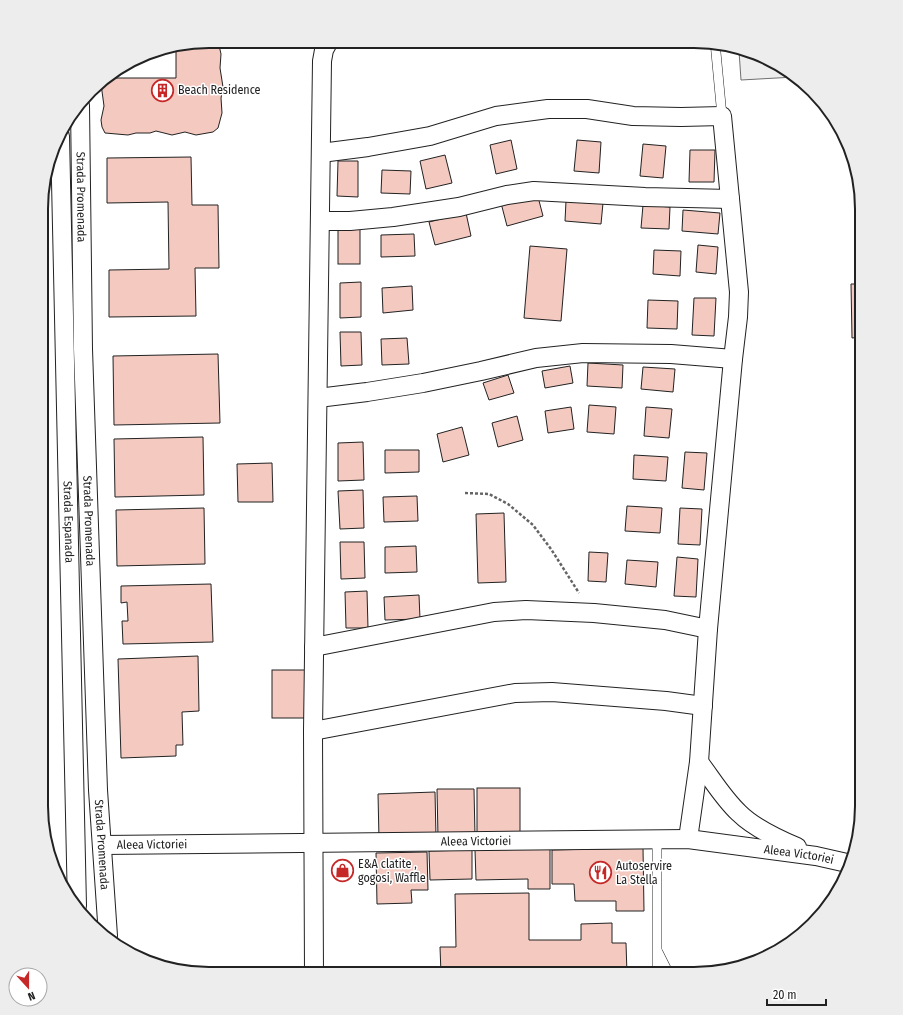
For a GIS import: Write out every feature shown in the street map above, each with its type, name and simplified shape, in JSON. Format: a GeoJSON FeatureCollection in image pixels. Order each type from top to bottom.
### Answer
{"type":"FeatureCollection","features":[{"type":"Feature","properties":{"kind":"street"},"geometry":{"type":"LineString","coordinates":[[314,967],[314,647],[322,61],[325,48]]}},
{"type":"Feature","properties":{"kind":"street"},"geometry":{"type":"LineString","coordinates":[[321,153],[368,147],[430,136],[496,116],[548,109],[587,109],[633,116],[722,116],[739,292],[738,317],[708,629],[699,762],[688,839]]}},
{"type":"Feature","properties":{"kind":"street","name":"Strada Promenada"},"geometry":{"type":"LineString","coordinates":[[80,112],[83,357],[98,790],[108,931]]}},
{"type":"Feature","properties":{"kind":"street","name":"Strada Espanada"},"geometry":{"type":"LineString","coordinates":[[60,147],[77,898]]}},
{"type":"Feature","properties":{"kind":"street"},"geometry":{"type":"LineString","coordinates":[[320,221],[350,221],[393,217],[534,191],[645,197],[730,199]]}},
{"type":"Feature","properties":{"kind":"street"},"geometry":{"type":"LineString","coordinates":[[318,398],[423,384],[536,358],[584,353],[671,354],[733,359]]}},
{"type":"Feature","properties":{"kind":"street"},"geometry":{"type":"LineString","coordinates":[[314,647],[494,612],[526,610],[594,613],[665,620],[708,629]]}},
{"type":"Feature","properties":{"kind":"street"},"geometry":{"type":"LineString","coordinates":[[313,731],[515,693],[552,692],[666,701],[702,706]]}},
{"type":"Feature","properties":{"kind":"street"},"geometry":{"type":"LineString","coordinates":[[699,762],[723,796],[740,814],[773,837],[816,856]]}},
{"type":"Feature","properties":{"kind":"street","name":"Aleea Victoriei"},"geometry":{"type":"LineString","coordinates":[[102,845],[688,839],[816,856],[844,862]]}},
{"type":"Feature","properties":{"kind":"lane"},"geometry":{"type":"LineString","coordinates":[[716,49],[722,116]]}},
{"type":"Feature","properties":{"kind":"lane"},"geometry":{"type":"LineString","coordinates":[[657,839],[657,967]]}},
{"type":"Feature","properties":{"kind":"lane"},"geometry":{"type":"LineString","coordinates":[[657,951],[665,967]]}},
{"type":"Feature","properties":{"kind":"path"},"geometry":{"type":"LineString","coordinates":[[466,494],[490,494],[508,504],[533,526],[551,549],[594,613]]}},
{"type":"Feature","properties":{"kind":"shaded area"},"geometry":{"type":"Polygon","coordinates":[[[739,55],[755,60],[787,77],[741,80],[739,55]]]}},
{"type":"Feature","properties":{"kind":"building","name":"Beach Residence"},"geometry":{"type":"Polygon","coordinates":[[[199,48],[220,48],[221,54],[220,68],[223,87],[221,98],[222,113],[218,128],[213,132],[196,135],[185,132],[172,135],[156,131],[128,135],[105,133],[101,120],[104,106],[102,89],[111,81],[116,78],[176,78],[176,51],[199,48]]]}},
{"type":"Feature","properties":{"kind":"building"},"geometry":{"type":"Polygon","coordinates":[[[511,140],[517,169],[496,174],[490,145],[511,140]]]}},
{"type":"Feature","properties":{"kind":"building"},"geometry":{"type":"Polygon","coordinates":[[[577,140],[601,142],[599,173],[574,171],[577,140]]]}},
{"type":"Feature","properties":{"kind":"building"},"geometry":{"type":"Polygon","coordinates":[[[643,144],[666,146],[663,178],[640,176],[643,144]]]}},
{"type":"Feature","properties":{"kind":"building"},"geometry":{"type":"Polygon","coordinates":[[[690,150],[715,150],[714,182],[689,182],[690,150]]]}},
{"type":"Feature","properties":{"kind":"building"},"geometry":{"type":"Polygon","coordinates":[[[445,155],[452,183],[426,189],[420,161],[445,155]]]}},
{"type":"Feature","properties":{"kind":"building"},"geometry":{"type":"Polygon","coordinates":[[[191,157],[192,205],[218,205],[219,268],[195,268],[196,316],[109,317],[109,270],[169,269],[168,202],[107,203],[107,158],[191,157]]]}},
{"type":"Feature","properties":{"kind":"building"},"geometry":{"type":"Polygon","coordinates":[[[338,161],[358,161],[358,197],[337,196],[338,161]]]}},
{"type":"Feature","properties":{"kind":"building"},"geometry":{"type":"Polygon","coordinates":[[[382,170],[411,171],[410,194],[381,193],[382,170]]]}},
{"type":"Feature","properties":{"kind":"building"},"geometry":{"type":"Polygon","coordinates":[[[537,193],[543,216],[507,226],[501,203],[537,193]]]}},
{"type":"Feature","properties":{"kind":"building"},"geometry":{"type":"Polygon","coordinates":[[[566,201],[603,203],[601,224],[565,221],[566,201]]]}},
{"type":"Feature","properties":{"kind":"building"},"geometry":{"type":"Polygon","coordinates":[[[643,205],[670,207],[669,229],[641,228],[643,205]]]}},
{"type":"Feature","properties":{"kind":"building"},"geometry":{"type":"Polygon","coordinates":[[[683,210],[720,213],[718,234],[682,231],[683,210]]]}},
{"type":"Feature","properties":{"kind":"building"},"geometry":{"type":"Polygon","coordinates":[[[466,213],[471,236],[435,245],[429,222],[466,213]]]}},
{"type":"Feature","properties":{"kind":"building"},"geometry":{"type":"Polygon","coordinates":[[[338,229],[360,229],[360,264],[338,264],[338,229]]]}},
{"type":"Feature","properties":{"kind":"building"},"geometry":{"type":"Polygon","coordinates":[[[414,234],[415,256],[381,257],[381,235],[414,234]]]}},
{"type":"Feature","properties":{"kind":"building"},"geometry":{"type":"Polygon","coordinates":[[[698,245],[718,247],[716,274],[696,272],[698,245]]]}},
{"type":"Feature","properties":{"kind":"building"},"geometry":{"type":"Polygon","coordinates":[[[530,246],[567,249],[561,321],[524,318],[530,246]]]}},
{"type":"Feature","properties":{"kind":"building"},"geometry":{"type":"Polygon","coordinates":[[[654,250],[681,251],[680,276],[653,274],[654,250]]]}},
{"type":"Feature","properties":{"kind":"building"},"geometry":{"type":"Polygon","coordinates":[[[361,282],[361,317],[340,318],[340,283],[361,282]]]}},
{"type":"Feature","properties":{"kind":"building"},"geometry":{"type":"Polygon","coordinates":[[[851,284],[855,284],[855,338],[852,338],[851,284]]]}},
{"type":"Feature","properties":{"kind":"building"},"geometry":{"type":"Polygon","coordinates":[[[412,286],[413,310],[383,313],[382,288],[412,286]]]}},
{"type":"Feature","properties":{"kind":"building"},"geometry":{"type":"Polygon","coordinates":[[[694,298],[716,298],[714,336],[692,335],[694,298]]]}},
{"type":"Feature","properties":{"kind":"building"},"geometry":{"type":"Polygon","coordinates":[[[648,300],[678,301],[677,329],[647,328],[648,300]]]}},
{"type":"Feature","properties":{"kind":"building"},"geometry":{"type":"Polygon","coordinates":[[[340,332],[361,332],[362,365],[341,366],[340,332]]]}},
{"type":"Feature","properties":{"kind":"building"},"geometry":{"type":"Polygon","coordinates":[[[407,338],[409,364],[382,365],[381,339],[407,338]]]}},
{"type":"Feature","properties":{"kind":"building"},"geometry":{"type":"Polygon","coordinates":[[[218,354],[220,423],[114,425],[113,356],[218,354]]]}},
{"type":"Feature","properties":{"kind":"building"},"geometry":{"type":"Polygon","coordinates":[[[588,363],[623,365],[622,388],[587,386],[588,363]]]}},
{"type":"Feature","properties":{"kind":"building"},"geometry":{"type":"Polygon","coordinates":[[[570,366],[573,383],[545,388],[542,371],[570,366]]]}},
{"type":"Feature","properties":{"kind":"building"},"geometry":{"type":"Polygon","coordinates":[[[643,367],[675,369],[673,392],[641,389],[643,367]]]}},
{"type":"Feature","properties":{"kind":"building"},"geometry":{"type":"Polygon","coordinates":[[[508,375],[514,393],[489,400],[483,383],[508,375]]]}},
{"type":"Feature","properties":{"kind":"building"},"geometry":{"type":"Polygon","coordinates":[[[589,405],[616,407],[614,434],[587,432],[589,405]]]}},
{"type":"Feature","properties":{"kind":"building"},"geometry":{"type":"Polygon","coordinates":[[[571,407],[574,429],[548,433],[545,411],[571,407]]]}},
{"type":"Feature","properties":{"kind":"building"},"geometry":{"type":"Polygon","coordinates":[[[646,407],[672,409],[669,438],[644,436],[646,407]]]}},
{"type":"Feature","properties":{"kind":"building"},"geometry":{"type":"Polygon","coordinates":[[[517,416],[523,440],[498,447],[492,423],[517,416]]]}},
{"type":"Feature","properties":{"kind":"building"},"geometry":{"type":"Polygon","coordinates":[[[462,427],[469,455],[443,462],[437,434],[462,427]]]}},
{"type":"Feature","properties":{"kind":"building"},"geometry":{"type":"Polygon","coordinates":[[[203,437],[204,495],[115,497],[114,439],[203,437]]]}},
{"type":"Feature","properties":{"kind":"building"},"geometry":{"type":"Polygon","coordinates":[[[363,442],[364,480],[338,481],[338,443],[363,442]]]}},
{"type":"Feature","properties":{"kind":"building"},"geometry":{"type":"Polygon","coordinates":[[[385,450],[419,450],[419,472],[385,473],[385,450]]]}},
{"type":"Feature","properties":{"kind":"building"},"geometry":{"type":"Polygon","coordinates":[[[685,452],[707,453],[704,490],[682,488],[685,452]]]}},
{"type":"Feature","properties":{"kind":"building"},"geometry":{"type":"Polygon","coordinates":[[[634,455],[668,457],[666,481],[633,479],[634,455]]]}},
{"type":"Feature","properties":{"kind":"building"},"geometry":{"type":"Polygon","coordinates":[[[272,463],[273,502],[238,502],[237,464],[272,463]]]}},
{"type":"Feature","properties":{"kind":"building"},"geometry":{"type":"Polygon","coordinates":[[[363,490],[364,528],[340,529],[338,491],[363,490]]]}},
{"type":"Feature","properties":{"kind":"building"},"geometry":{"type":"Polygon","coordinates":[[[417,496],[418,521],[384,522],[383,497],[417,496]]]}},
{"type":"Feature","properties":{"kind":"building"},"geometry":{"type":"Polygon","coordinates":[[[627,506],[662,508],[660,533],[625,531],[627,506]]]}},
{"type":"Feature","properties":{"kind":"building"},"geometry":{"type":"Polygon","coordinates":[[[204,508],[205,564],[117,566],[116,510],[204,508]]]}},
{"type":"Feature","properties":{"kind":"building"},"geometry":{"type":"Polygon","coordinates":[[[680,508],[702,509],[700,545],[678,544],[680,508]]]}},
{"type":"Feature","properties":{"kind":"building"},"geometry":{"type":"Polygon","coordinates":[[[504,513],[506,582],[478,583],[476,514],[504,513]]]}},
{"type":"Feature","properties":{"kind":"building"},"geometry":{"type":"Polygon","coordinates":[[[340,542],[364,542],[365,578],[341,579],[340,542]]]}},
{"type":"Feature","properties":{"kind":"building"},"geometry":{"type":"Polygon","coordinates":[[[416,546],[417,572],[385,573],[385,547],[416,546]]]}},
{"type":"Feature","properties":{"kind":"building"},"geometry":{"type":"Polygon","coordinates":[[[589,552],[608,553],[606,582],[588,581],[589,552]]]}},
{"type":"Feature","properties":{"kind":"building"},"geometry":{"type":"Polygon","coordinates":[[[677,557],[698,559],[696,597],[674,596],[677,557]]]}},
{"type":"Feature","properties":{"kind":"building"},"geometry":{"type":"Polygon","coordinates":[[[627,560],[658,562],[656,587],[625,584],[627,560]]]}},
{"type":"Feature","properties":{"kind":"building"},"geometry":{"type":"Polygon","coordinates":[[[211,584],[213,642],[123,644],[122,621],[128,621],[127,602],[121,603],[121,586],[211,584]]]}},
{"type":"Feature","properties":{"kind":"building"},"geometry":{"type":"Polygon","coordinates":[[[367,591],[368,628],[346,628],[345,592],[367,591]]]}},
{"type":"Feature","properties":{"kind":"building"},"geometry":{"type":"Polygon","coordinates":[[[419,595],[420,619],[385,620],[384,597],[419,595]]]}},
{"type":"Feature","properties":{"kind":"building"},"geometry":{"type":"Polygon","coordinates":[[[198,656],[199,711],[182,712],[183,745],[176,745],[176,756],[121,758],[118,659],[198,656]]]}},
{"type":"Feature","properties":{"kind":"building"},"geometry":{"type":"Polygon","coordinates":[[[272,670],[310,670],[310,718],[272,718],[272,670]]]}},
{"type":"Feature","properties":{"kind":"building"},"geometry":{"type":"Polygon","coordinates":[[[477,788],[520,788],[520,835],[477,835],[477,788]]]}},
{"type":"Feature","properties":{"kind":"building"},"geometry":{"type":"Polygon","coordinates":[[[437,789],[474,789],[475,836],[438,837],[437,789]]]}},
{"type":"Feature","properties":{"kind":"building"},"geometry":{"type":"Polygon","coordinates":[[[435,792],[436,837],[379,839],[378,794],[435,792]]]}},
{"type":"Feature","properties":{"kind":"building"},"geometry":{"type":"Polygon","coordinates":[[[643,848],[644,911],[616,911],[616,901],[575,901],[574,884],[552,884],[552,850],[643,848]]]}},
{"type":"Feature","properties":{"kind":"building"},"geometry":{"type":"Polygon","coordinates":[[[550,849],[550,889],[528,889],[528,879],[476,880],[475,850],[550,849]]]}},
{"type":"Feature","properties":{"kind":"building"},"geometry":{"type":"Polygon","coordinates":[[[472,850],[472,879],[430,880],[429,851],[472,850]]]}},
{"type":"Feature","properties":{"kind":"building"},"geometry":{"type":"Polygon","coordinates":[[[427,852],[428,890],[411,890],[412,903],[377,904],[376,853],[427,852]]]}},
{"type":"Feature","properties":{"kind":"building"},"geometry":{"type":"Polygon","coordinates":[[[529,893],[529,940],[581,940],[581,924],[612,923],[612,943],[626,943],[627,967],[441,967],[440,947],[456,947],[455,894],[529,893]]]}},
{"type":"Feature","properties":{"kind":"place","name":"Beach Residence"},"geometry":{"type":"Point","coordinates":[162,90]}},
{"type":"Feature","properties":{"kind":"place","name":"E&A clatite , gogosi, Waffle"},"geometry":{"type":"Point","coordinates":[342,871]}},
{"type":"Feature","properties":{"kind":"place","name":"Autoservire La Stella"},"geometry":{"type":"Point","coordinates":[601,873]}}]}
